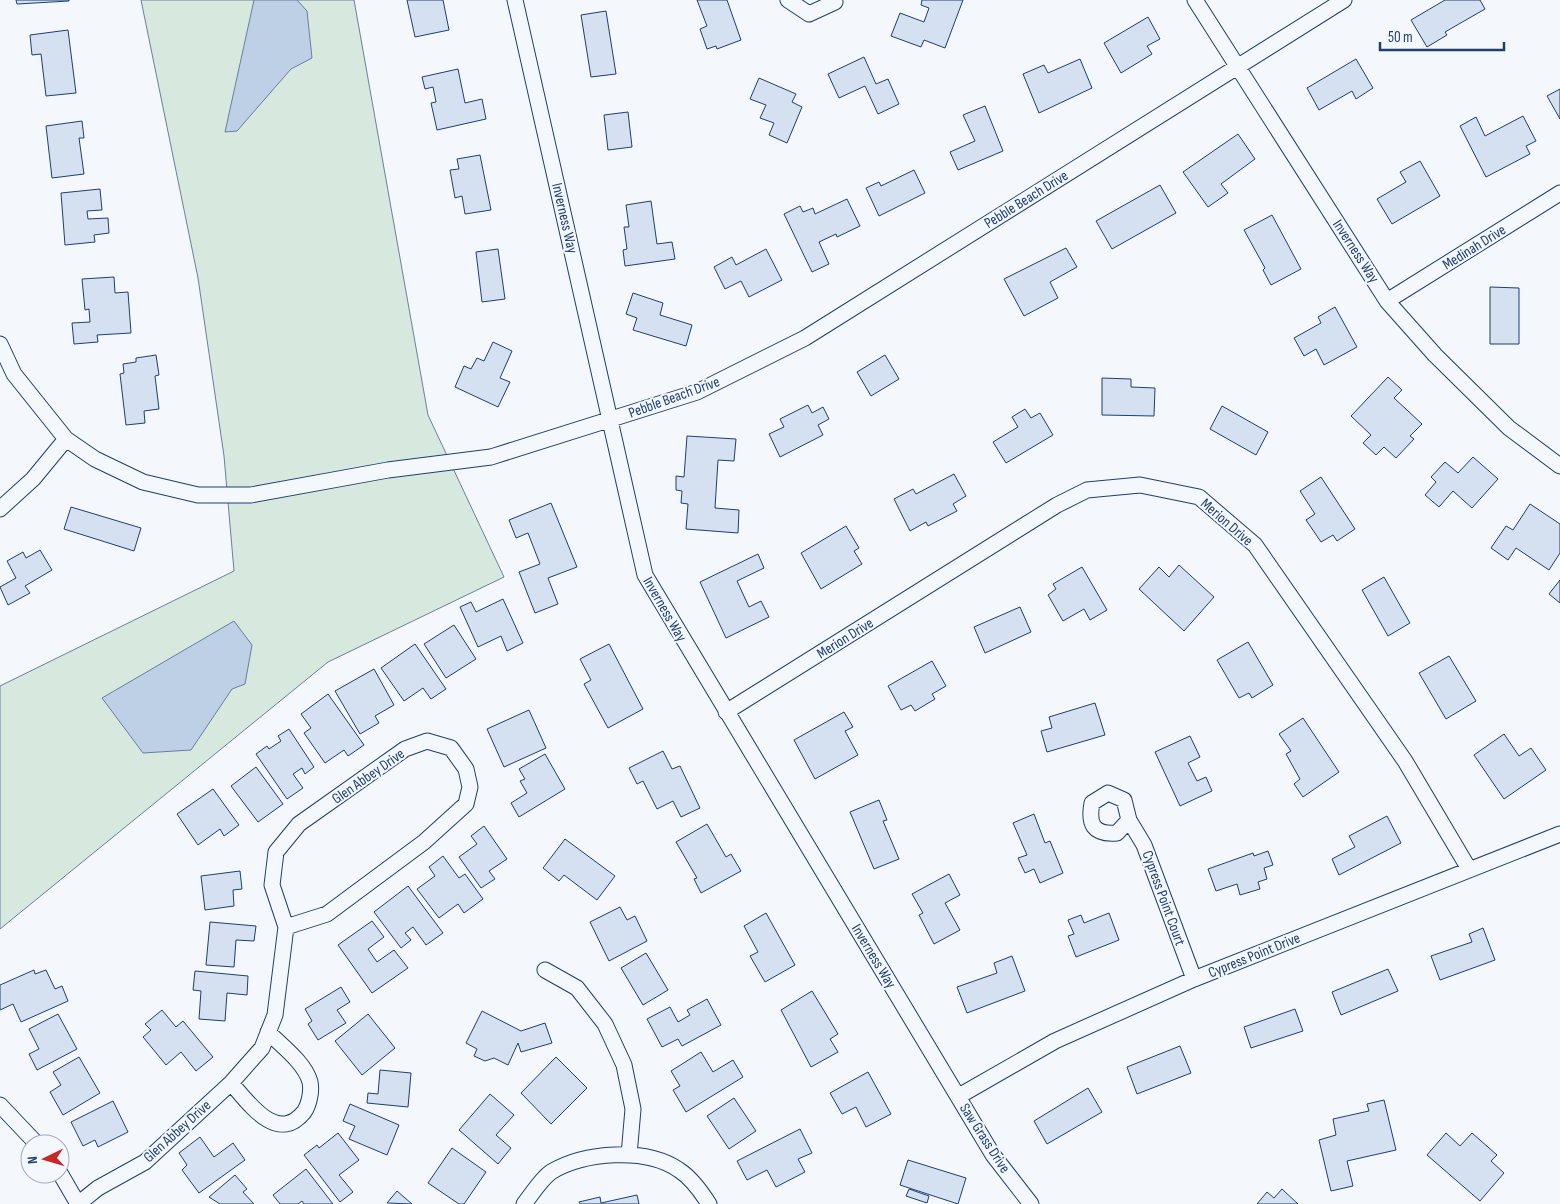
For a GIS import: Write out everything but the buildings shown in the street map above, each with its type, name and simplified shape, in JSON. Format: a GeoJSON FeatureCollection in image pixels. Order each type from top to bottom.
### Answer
{"type":"FeatureCollection","features":[{"type":"Feature","properties":{"kind":"street","name":"Inverness Way"},"geometry":{"type":"LineString","coordinates":[[515,0],[645,575],[959,1096]]}},
{"type":"Feature","properties":{"kind":"street"},"geometry":{"type":"LineString","coordinates":[[788,0],[809,14],[835,2]]}},
{"type":"Feature","properties":{"kind":"street","name":"Inverness Way"},"geometry":{"type":"LineString","coordinates":[[1195,0],[1387,301],[1436,355],[1509,428],[1560,466]]}},
{"type":"Feature","properties":{"kind":"street","name":"Pebble Beach Drive"},"geometry":{"type":"LineString","coordinates":[[0,344],[14,374],[66,439],[95,459],[143,482],[198,495],[251,495],[388,470],[491,457],[697,392],[805,338],[1344,0]]}},
{"type":"Feature","properties":{"kind":"street","name":"Medinah Drive"},"geometry":{"type":"LineString","coordinates":[[1387,301],[1560,193]]}},
{"type":"Feature","properties":{"kind":"street"},"geometry":{"type":"LineString","coordinates":[[0,509],[33,479],[66,439]]}},
{"type":"Feature","properties":{"kind":"street","name":"Merion Drive"},"geometry":{"type":"LineString","coordinates":[[726,712],[1057,505],[1087,490],[1140,485],[1200,497],[1254,545],[1405,761],[1469,869]]}},
{"type":"Feature","properties":{"kind":"street","name":"Glen Abbey Drive"},"geometry":{"type":"LineString","coordinates":[[78,1204],[98,1188],[145,1162],[231,1083],[262,1048],[275,1015],[286,926],[272,885],[276,852],[299,824],[405,749],[427,741],[451,748],[466,769],[470,787],[466,804],[424,842],[327,914],[286,926]]}},
{"type":"Feature","properties":{"kind":"street","name":"Cypress Point Court"},"geometry":{"type":"LineString","coordinates":[[1129,820],[1144,845],[1194,979]]}},
{"type":"Feature","properties":{"kind":"street","name":"Cypress Point Drive"},"geometry":{"type":"LineString","coordinates":[[959,1096],[1055,1041],[1194,979],[1560,834]]}},
{"type":"Feature","properties":{"kind":"street"},"geometry":{"type":"LineString","coordinates":[[545,970],[577,988],[605,1024],[624,1065],[633,1109],[630,1155]]}},
{"type":"Feature","properties":{"kind":"street"},"geometry":{"type":"LineString","coordinates":[[231,1083],[261,1116],[280,1124],[291,1122],[304,1112],[310,1098],[310,1083],[302,1067],[268,1032]]}},
{"type":"Feature","properties":{"kind":"street","name":"Saw Grass Drive"},"geometry":{"type":"LineString","coordinates":[[959,1096],[993,1156],[1031,1204]]}},
{"type":"Feature","properties":{"kind":"street"},"geometry":{"type":"LineString","coordinates":[[0,1105],[28,1134]]}},
{"type":"Feature","properties":{"kind":"street"},"geometry":{"type":"LineString","coordinates":[[524,1204],[550,1173],[579,1160],[617,1153],[648,1157],[679,1170],[710,1204]]}},
{"type":"Feature","properties":{"kind":"street"},"geometry":{"type":"LineString","coordinates":[[67,1184],[78,1204]]}},
{"type":"Feature","properties":{"kind":"shaded area"},"geometry":{"type":"Polygon","coordinates":[[[141,0],[354,0],[428,415],[504,577],[328,662],[0,929],[0,686],[234,571],[224,456],[198,278],[141,0]]]}},
{"type":"Feature","properties":{"kind":"water"},"geometry":{"type":"Polygon","coordinates":[[[254,0],[297,0],[307,11],[312,58],[291,69],[237,131],[225,132],[254,0]]]}},
{"type":"Feature","properties":{"kind":"water"},"geometry":{"type":"Polygon","coordinates":[[[234,621],[252,645],[245,684],[232,689],[191,750],[143,753],[102,698],[234,621]]]}}]}
